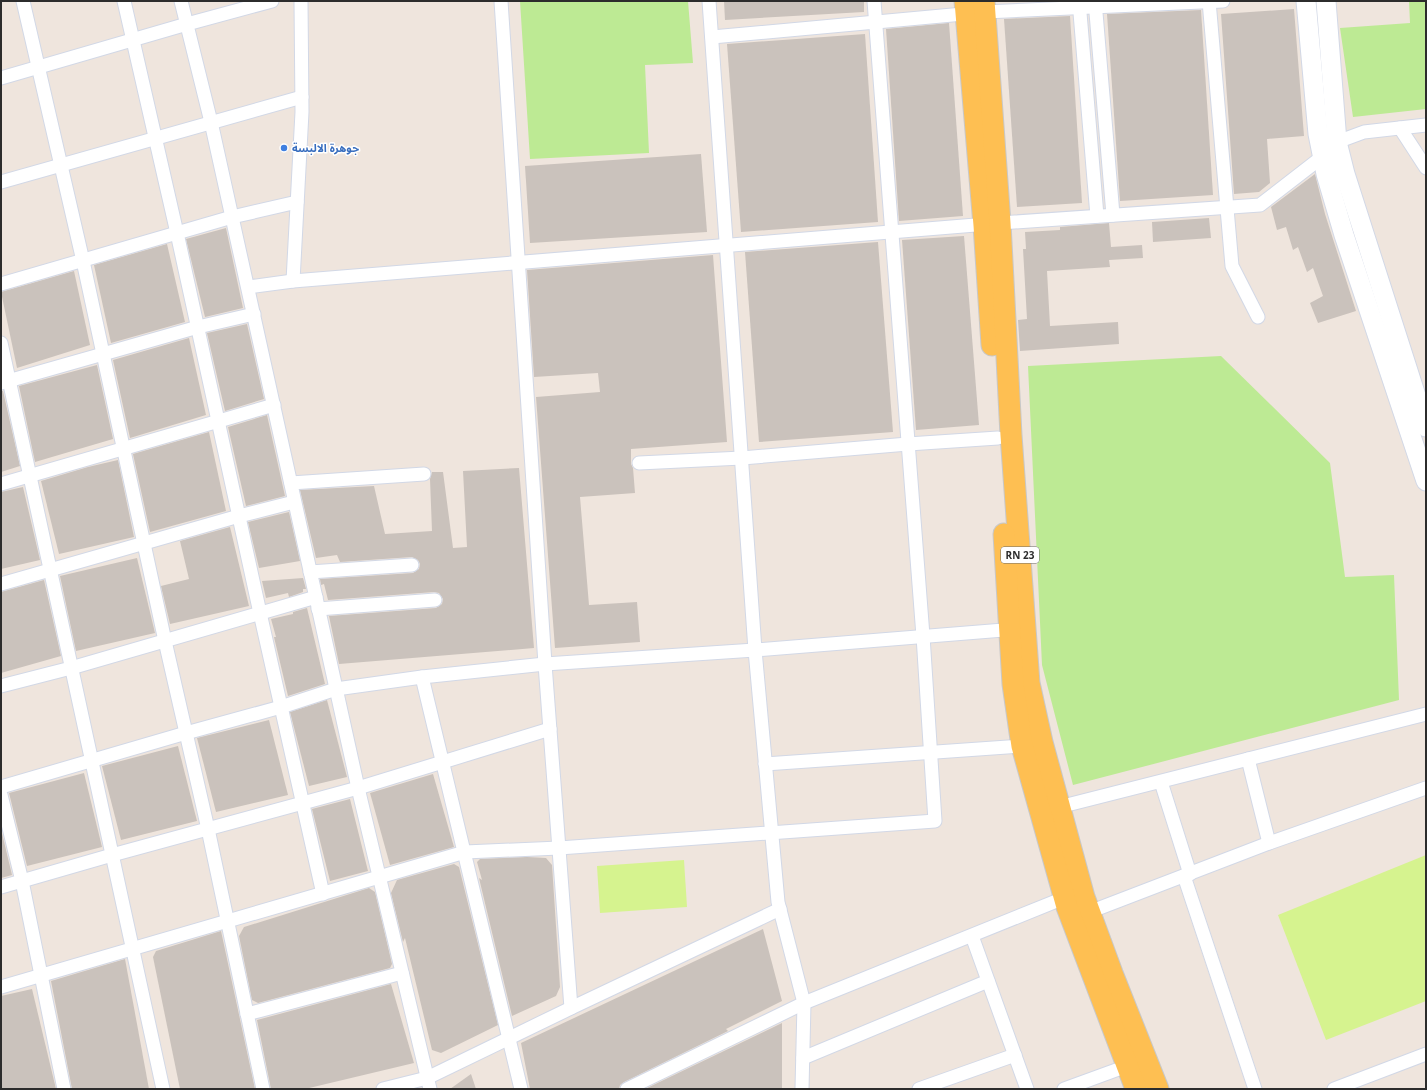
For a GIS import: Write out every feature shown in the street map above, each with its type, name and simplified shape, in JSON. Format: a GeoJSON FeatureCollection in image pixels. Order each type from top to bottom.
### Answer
{"type":"FeatureCollection","features":[{"type":"Feature","properties":{"kind":"main road"},"geometry":{"type":"LineString","coordinates":[[1306,1],[1318,134],[1326,174],[1344,235],[1421,447],[1426,481]]}},
{"type":"Feature","properties":{"kind":"main road"},"geometry":{"type":"LineString","coordinates":[[1326,1],[1337,142],[1345,174],[1426,427]]}},
{"type":"Feature","properties":{"kind":"main road","name":"RN 23"},"geometry":{"type":"LineString","coordinates":[[975,7],[992,224],[1011,428],[1017,628],[1013,684],[1022,746],[1064,898],[1080,916],[1112,973],[1158,1089]]}},
{"type":"Feature","properties":{"kind":"main road","name":"RN 23"},"geometry":{"type":"LineString","coordinates":[[992,224],[998,438],[1017,628],[1042,742],[1084,897],[1080,916],[1127,1066],[1136,1089]]}},
{"type":"Feature","properties":{"kind":"street"},"geometry":{"type":"LineString","coordinates":[[23,1],[83,261],[165,640],[208,829],[263,1089]]}},
{"type":"Feature","properties":{"kind":"street"},"geometry":{"type":"LineString","coordinates":[[124,1],[156,138],[323,894]]}},
{"type":"Feature","properties":{"kind":"street"},"geometry":{"type":"LineString","coordinates":[[181,1],[211,122],[358,788],[429,1083]]}},
{"type":"Feature","properties":{"kind":"street"},"geometry":{"type":"LineString","coordinates":[[1,78],[132,39],[272,1]]}},
{"type":"Feature","properties":{"kind":"street"},"geometry":{"type":"LineString","coordinates":[[293,281],[302,98],[301,1]]}},
{"type":"Feature","properties":{"kind":"street"},"geometry":{"type":"LineString","coordinates":[[501,1],[545,664],[571,1008]]}},
{"type":"Feature","properties":{"kind":"street"},"geometry":{"type":"LineString","coordinates":[[709,1],[755,650],[778,902],[804,1003],[802,1089]]}},
{"type":"Feature","properties":{"kind":"street"},"geometry":{"type":"LineString","coordinates":[[1,987],[380,878],[465,852],[559,848],[935,821],[923,636],[874,1]]}},
{"type":"Feature","properties":{"kind":"street"},"geometry":{"type":"LineString","coordinates":[[1209,1],[1232,266],[1258,317]]}},
{"type":"Feature","properties":{"kind":"street"},"geometry":{"type":"LineString","coordinates":[[712,36],[876,22],[975,7],[1223,1]]}},
{"type":"Feature","properties":{"kind":"street"},"geometry":{"type":"LineString","coordinates":[[1080,4],[1097,216]]}},
{"type":"Feature","properties":{"kind":"street"},"geometry":{"type":"LineString","coordinates":[[1096,4],[1113,215]]}},
{"type":"Feature","properties":{"kind":"street"},"geometry":{"type":"LineString","coordinates":[[1,182],[211,122],[302,98]]}},
{"type":"Feature","properties":{"kind":"street"},"geometry":{"type":"LineString","coordinates":[[248,287],[293,281],[519,264],[992,224],[1260,205],[1322,157],[1337,142],[1364,132],[1426,126]]}},
{"type":"Feature","properties":{"kind":"street"},"geometry":{"type":"LineString","coordinates":[[1400,128],[1426,168]]}},
{"type":"Feature","properties":{"kind":"street"},"geometry":{"type":"LineString","coordinates":[[1,284],[232,217],[297,202]]}},
{"type":"Feature","properties":{"kind":"street"},"geometry":{"type":"LineString","coordinates":[[5,381],[198,327],[254,314]]}},
{"type":"Feature","properties":{"kind":"street"},"geometry":{"type":"LineString","coordinates":[[1,343],[5,381],[30,476],[163,1089]]}},
{"type":"Feature","properties":{"kind":"street"},"geometry":{"type":"LineString","coordinates":[[1,484],[274,406]]}},
{"type":"Feature","properties":{"kind":"street"},"geometry":{"type":"LineString","coordinates":[[639,463],[742,458],[998,438]]}},
{"type":"Feature","properties":{"kind":"street"},"geometry":{"type":"LineString","coordinates":[[291,483],[424,474]]}},
{"type":"Feature","properties":{"kind":"street"},"geometry":{"type":"LineString","coordinates":[[1,584],[239,516],[294,502]]}},
{"type":"Feature","properties":{"kind":"street"},"geometry":{"type":"LineString","coordinates":[[310,572],[412,566]]}},
{"type":"Feature","properties":{"kind":"street"},"geometry":{"type":"LineString","coordinates":[[1,686],[71,668],[260,613],[317,603],[435,600]]}},
{"type":"Feature","properties":{"kind":"street"},"geometry":{"type":"LineString","coordinates":[[1,787],[91,760],[281,707],[336,689],[422,677],[545,664],[755,650],[1017,628]]}},
{"type":"Feature","properties":{"kind":"street"},"geometry":{"type":"LineString","coordinates":[[422,677],[521,1089]]}},
{"type":"Feature","properties":{"kind":"street"},"geometry":{"type":"LineString","coordinates":[[1059,808],[1426,714]]}},
{"type":"Feature","properties":{"kind":"street"},"geometry":{"type":"LineString","coordinates":[[1,887],[358,788],[550,729]]}},
{"type":"Feature","properties":{"kind":"street"},"geometry":{"type":"LineString","coordinates":[[765,764],[1022,746]]}},
{"type":"Feature","properties":{"kind":"street"},"geometry":{"type":"LineString","coordinates":[[1248,759],[1269,843]]}},
{"type":"Feature","properties":{"kind":"street"},"geometry":{"type":"LineString","coordinates":[[1161,782],[1187,875],[1254,1089]]}},
{"type":"Feature","properties":{"kind":"street"},"geometry":{"type":"LineString","coordinates":[[1080,916],[1269,843],[1426,788]]}},
{"type":"Feature","properties":{"kind":"street"},"geometry":{"type":"LineString","coordinates":[[1,795],[22,881],[64,1089]]}},
{"type":"Feature","properties":{"kind":"street"},"geometry":{"type":"LineString","coordinates":[[627,1089],[804,1003],[1064,898]]}},
{"type":"Feature","properties":{"kind":"street"},"geometry":{"type":"LineString","coordinates":[[383,1089],[429,1083],[509,1038],[780,909]]}},
{"type":"Feature","properties":{"kind":"street"},"geometry":{"type":"LineString","coordinates":[[972,936],[1027,1089]]}},
{"type":"Feature","properties":{"kind":"street"},"geometry":{"type":"LineString","coordinates":[[247,1014],[402,973]]}},
{"type":"Feature","properties":{"kind":"street"},"geometry":{"type":"LineString","coordinates":[[803,1058],[988,981]]}},
{"type":"Feature","properties":{"kind":"street"},"geometry":{"type":"LineString","coordinates":[[1334,1089],[1365,1084],[1426,1054]]}},
{"type":"Feature","properties":{"kind":"street"},"geometry":{"type":"LineString","coordinates":[[919,1089],[1015,1055]]}},
{"type":"Feature","properties":{"kind":"street"},"geometry":{"type":"LineString","coordinates":[[1064,1089],[1127,1066]]}},
{"type":"Feature","properties":{"kind":"green space"},"geometry":{"type":"Polygon","coordinates":[[[520,1],[688,1],[693,63],[645,65],[649,153],[530,159],[520,1]]]}},
{"type":"Feature","properties":{"kind":"green space"},"geometry":{"type":"Polygon","coordinates":[[[1409,1],[1426,1],[1426,109],[1353,117],[1340,28],[1410,23],[1409,1]]]}},
{"type":"Feature","properties":{"kind":"green space"},"geometry":{"type":"Polygon","coordinates":[[[1221,356],[1330,463],[1345,577],[1394,575],[1399,700],[1073,785],[1042,665],[1028,366],[1221,356]]]}},
{"type":"Feature","properties":{"kind":"green space"},"geometry":{"type":"Polygon","coordinates":[[[1426,855],[1426,1001],[1326,1040],[1278,915],[1426,855]]]}},
{"type":"Feature","properties":{"kind":"green space"},"geometry":{"type":"Polygon","coordinates":[[[684,860],[687,907],[600,913],[597,866],[684,860]]]}},
{"type":"Feature","properties":{"kind":"building"},"geometry":{"type":"Polygon","coordinates":[[[724,1],[864,1],[864,12],[725,20],[724,1]]]}},
{"type":"Feature","properties":{"kind":"building"},"geometry":{"type":"Polygon","coordinates":[[[1294,9],[1304,136],[1267,139],[1270,183],[1259,192],[1234,194],[1221,14],[1294,9]]]}},
{"type":"Feature","properties":{"kind":"building"},"geometry":{"type":"Polygon","coordinates":[[[1201,10],[1213,195],[1120,201],[1107,14],[1201,10]]]}},
{"type":"Feature","properties":{"kind":"building"},"geometry":{"type":"Polygon","coordinates":[[[1070,16],[1082,203],[1017,207],[1004,19],[1070,16]]]}},
{"type":"Feature","properties":{"kind":"building"},"geometry":{"type":"Polygon","coordinates":[[[949,23],[963,216],[899,221],[886,29],[949,23]]]}},
{"type":"Feature","properties":{"kind":"building"},"geometry":{"type":"Polygon","coordinates":[[[865,34],[878,222],[741,232],[727,44],[865,34]]]}},
{"type":"Feature","properties":{"kind":"building"},"geometry":{"type":"Polygon","coordinates":[[[701,154],[707,232],[530,243],[525,166],[701,154]]]}},
{"type":"Feature","properties":{"kind":"building"},"geometry":{"type":"Polygon","coordinates":[[[1315,174],[1325,214],[1356,311],[1318,323],[1310,303],[1323,296],[1313,268],[1307,272],[1298,247],[1293,250],[1286,227],[1277,230],[1271,207],[1315,174]]]}},
{"type":"Feature","properties":{"kind":"building"},"geometry":{"type":"Polygon","coordinates":[[[1209,218],[1211,238],[1153,242],[1152,222],[1209,218]]]}},
{"type":"Feature","properties":{"kind":"building"},"geometry":{"type":"Polygon","coordinates":[[[1109,223],[1111,247],[1142,245],[1143,258],[1109,260],[1110,267],[1047,271],[1050,326],[1118,322],[1119,344],[1020,351],[1018,320],[1027,319],[1023,249],[1026,249],[1025,232],[1060,230],[1060,227],[1109,223]]]}},
{"type":"Feature","properties":{"kind":"building"},"geometry":{"type":"Polygon","coordinates":[[[226,228],[243,308],[205,317],[186,239],[226,228]]]}},
{"type":"Feature","properties":{"kind":"building"},"geometry":{"type":"Polygon","coordinates":[[[964,236],[979,425],[916,430],[902,240],[964,236]]]}},
{"type":"Feature","properties":{"kind":"building"},"geometry":{"type":"Polygon","coordinates":[[[878,242],[893,432],[759,442],[745,252],[878,242]]]}},
{"type":"Feature","properties":{"kind":"building"},"geometry":{"type":"Polygon","coordinates":[[[167,244],[185,322],[111,343],[94,265],[167,244]]]}},
{"type":"Feature","properties":{"kind":"building"},"geometry":{"type":"Polygon","coordinates":[[[713,255],[727,442],[631,449],[631,464],[633,468],[635,493],[580,497],[589,605],[637,602],[640,642],[555,648],[536,397],[600,392],[598,373],[534,377],[527,270],[713,255]]]}},
{"type":"Feature","properties":{"kind":"building"},"geometry":{"type":"Polygon","coordinates":[[[74,271],[90,345],[17,368],[1,292],[74,271]]]}},
{"type":"Feature","properties":{"kind":"building"},"geometry":{"type":"Polygon","coordinates":[[[247,324],[264,399],[225,411],[207,333],[247,324]]]}},
{"type":"Feature","properties":{"kind":"building"},"geometry":{"type":"Polygon","coordinates":[[[189,338],[206,415],[130,438],[113,360],[189,338]]]}},
{"type":"Feature","properties":{"kind":"building"},"geometry":{"type":"Polygon","coordinates":[[[97,365],[113,439],[35,462],[19,386],[97,365]]]}},
{"type":"Feature","properties":{"kind":"building"},"geometry":{"type":"Polygon","coordinates":[[[1,391],[3,391],[20,466],[1,472],[1,391]]]}},
{"type":"Feature","properties":{"kind":"building"},"geometry":{"type":"Polygon","coordinates":[[[267,415],[285,496],[246,506],[228,427],[267,415]]]}},
{"type":"Feature","properties":{"kind":"building"},"geometry":{"type":"Polygon","coordinates":[[[209,432],[226,511],[150,532],[133,454],[209,432]]]}},
{"type":"Feature","properties":{"kind":"building"},"geometry":{"type":"Polygon","coordinates":[[[118,460],[134,537],[59,554],[41,481],[118,460]]]}},
{"type":"Feature","properties":{"kind":"building"},"geometry":{"type":"Polygon","coordinates":[[[519,468],[534,648],[339,664],[329,616],[436,608],[442,604],[443,599],[439,593],[434,592],[328,600],[324,584],[321,585],[320,579],[413,573],[419,569],[420,564],[418,560],[412,557],[340,562],[337,555],[316,558],[300,490],[374,486],[385,534],[432,531],[430,479],[432,472],[443,472],[453,548],[467,547],[463,471],[519,468]]]}},
{"type":"Feature","properties":{"kind":"building"},"geometry":{"type":"Polygon","coordinates":[[[23,487],[40,560],[1,569],[1,492],[23,487]]]}},
{"type":"Feature","properties":{"kind":"building"},"geometry":{"type":"Polygon","coordinates":[[[289,512],[300,561],[259,568],[248,522],[289,512]]]}},
{"type":"Feature","properties":{"kind":"building"},"geometry":{"type":"Polygon","coordinates":[[[230,527],[249,606],[170,624],[161,586],[189,579],[180,541],[230,527]]]}},
{"type":"Feature","properties":{"kind":"building"},"geometry":{"type":"Polygon","coordinates":[[[137,558],[155,633],[76,651],[60,576],[137,558]]]}},
{"type":"Feature","properties":{"kind":"building"},"geometry":{"type":"Polygon","coordinates":[[[303,578],[306,589],[303,589],[303,592],[289,597],[288,593],[266,598],[262,581],[303,578]]]}},
{"type":"Feature","properties":{"kind":"building"},"geometry":{"type":"Polygon","coordinates":[[[44,580],[61,656],[1,673],[1,592],[44,580]]]}},
{"type":"Feature","properties":{"kind":"building"},"geometry":{"type":"Polygon","coordinates":[[[307,608],[325,684],[288,696],[271,619],[293,614],[293,612],[307,608]]]}},
{"type":"Feature","properties":{"kind":"building"},"geometry":{"type":"Polygon","coordinates":[[[327,700],[347,777],[309,786],[290,712],[327,700]]]}},
{"type":"Feature","properties":{"kind":"building"},"geometry":{"type":"Polygon","coordinates":[[[269,720],[288,795],[216,812],[197,738],[269,720]]]}},
{"type":"Feature","properties":{"kind":"building"},"geometry":{"type":"Polygon","coordinates":[[[178,746],[197,821],[121,840],[102,766],[178,746]]]}},
{"type":"Feature","properties":{"kind":"building"},"geometry":{"type":"Polygon","coordinates":[[[84,773],[102,847],[27,866],[9,793],[84,773]]]}},
{"type":"Feature","properties":{"kind":"building"},"geometry":{"type":"Polygon","coordinates":[[[433,774],[454,847],[390,865],[370,793],[433,774]]]}},
{"type":"Feature","properties":{"kind":"building"},"geometry":{"type":"Polygon","coordinates":[[[350,799],[368,871],[330,881],[312,809],[350,799]]]}},
{"type":"Feature","properties":{"kind":"building"},"geometry":{"type":"Polygon","coordinates":[[[1,829],[12,875],[1,878],[1,829]]]}},
{"type":"Feature","properties":{"kind":"building"},"geometry":{"type":"Polygon","coordinates":[[[527,857],[546,858],[552,865],[560,987],[556,996],[512,1016],[479,878],[482,880],[477,862],[480,859],[527,857]]]}},
{"type":"Feature","properties":{"kind":"building"},"geometry":{"type":"Polygon","coordinates":[[[454,864],[459,867],[498,1025],[441,1053],[432,1050],[405,938],[403,942],[391,893],[397,880],[454,864]]]}},
{"type":"Feature","properties":{"kind":"building"},"geometry":{"type":"Polygon","coordinates":[[[369,888],[375,892],[392,964],[390,968],[258,1003],[252,1000],[239,936],[244,927],[369,888]]]}},
{"type":"Feature","properties":{"kind":"building"},"geometry":{"type":"Polygon","coordinates":[[[763,929],[782,1001],[726,1029],[728,1031],[624,1082],[620,1085],[619,1089],[530,1089],[521,1043],[763,929]]]}},
{"type":"Feature","properties":{"kind":"building"},"geometry":{"type":"Polygon","coordinates":[[[221,931],[255,1089],[180,1089],[153,957],[156,951],[221,931]]]}},
{"type":"Feature","properties":{"kind":"building"},"geometry":{"type":"Polygon","coordinates":[[[125,959],[149,1089],[72,1089],[51,981],[125,959]]]}},
{"type":"Feature","properties":{"kind":"building"},"geometry":{"type":"Polygon","coordinates":[[[391,984],[414,1063],[305,1089],[271,1089],[257,1020],[391,984]]]}},
{"type":"Feature","properties":{"kind":"building"},"geometry":{"type":"Polygon","coordinates":[[[32,989],[56,1089],[1,1089],[1,996],[32,989]]]}},
{"type":"Feature","properties":{"kind":"building"},"geometry":{"type":"Polygon","coordinates":[[[782,1023],[782,1089],[645,1089],[782,1023]]]}},
{"type":"Feature","properties":{"kind":"building"},"geometry":{"type":"Polygon","coordinates":[[[471,1074],[476,1089],[450,1089],[471,1074]]]}},
{"type":"Feature","properties":{"kind":"place","name":"جوهرة الالبسة"},"geometry":{"type":"Point","coordinates":[284,148]}}]}
